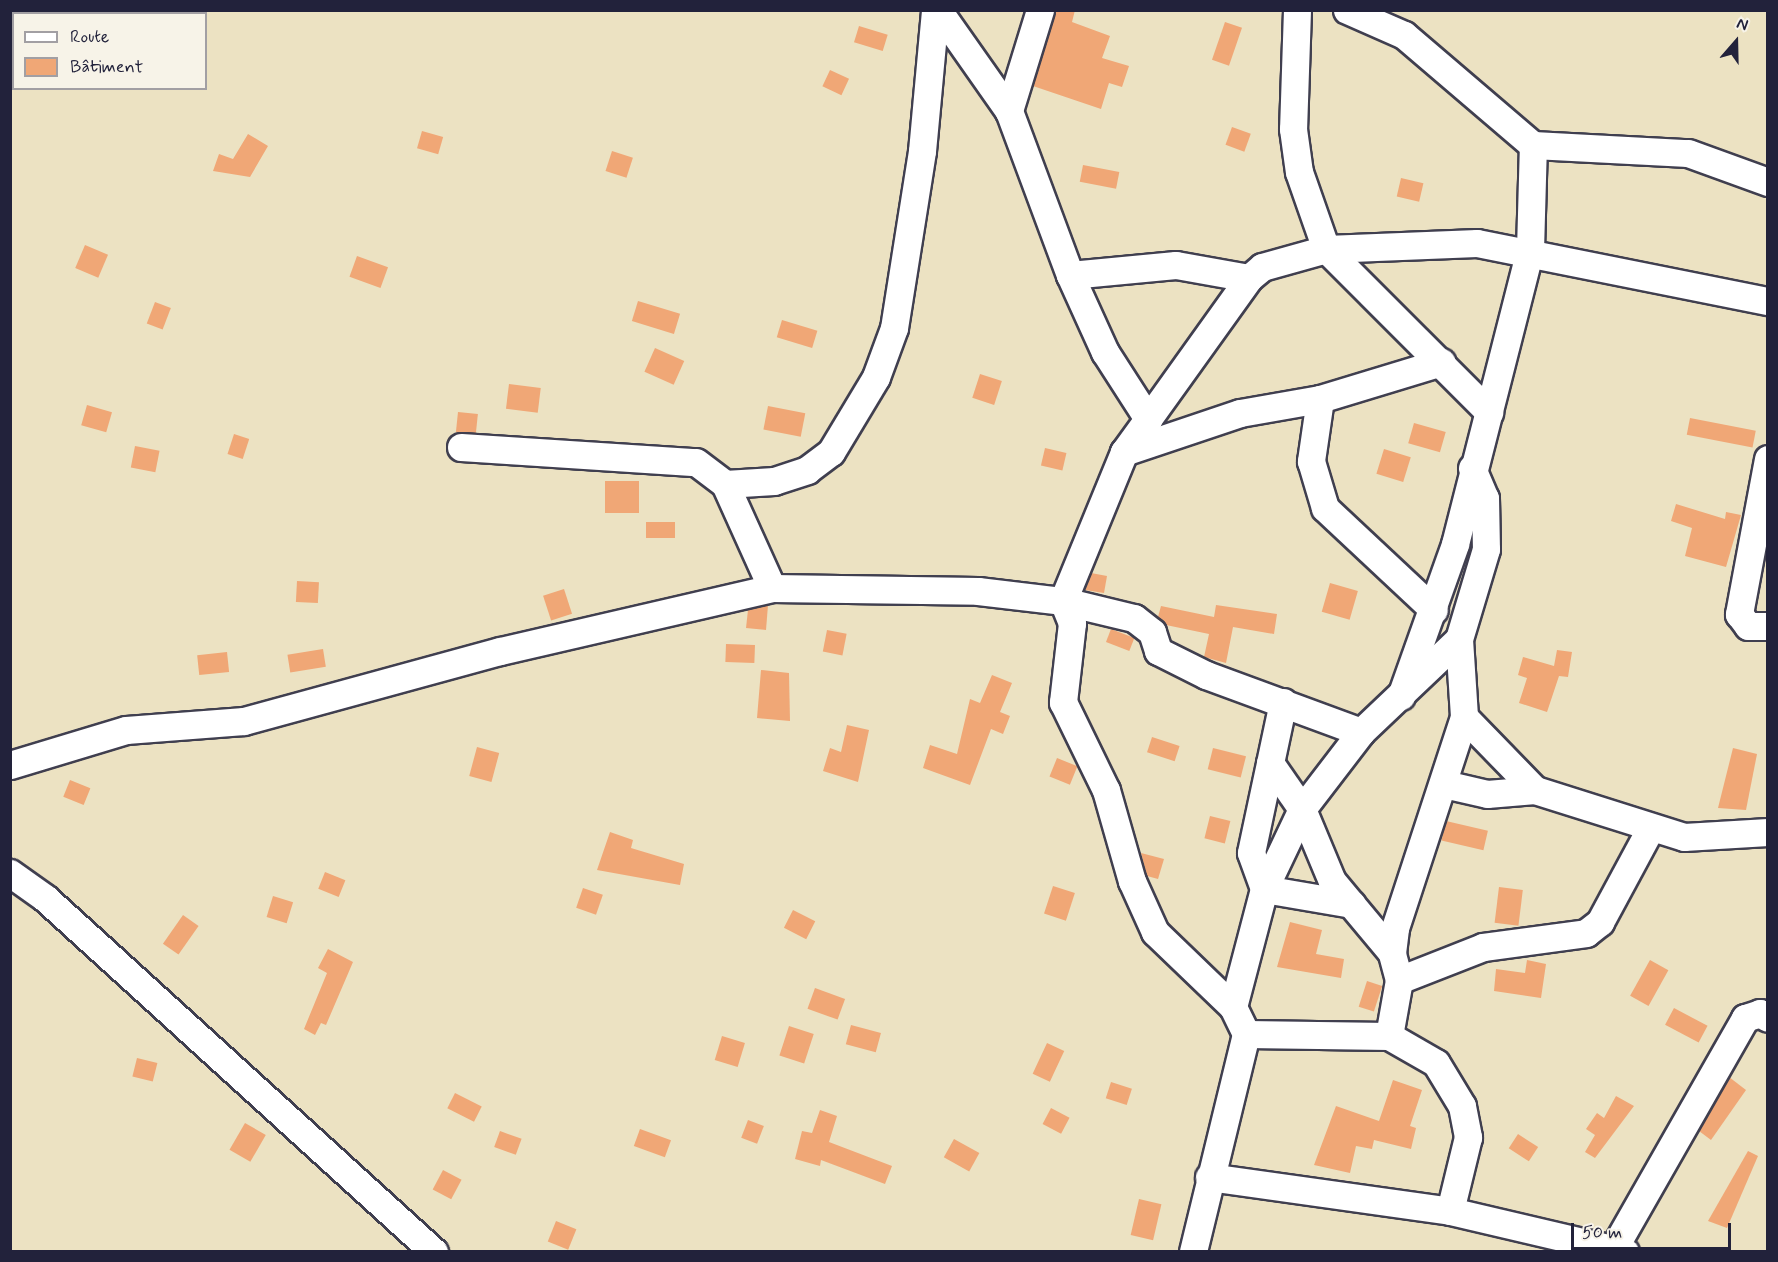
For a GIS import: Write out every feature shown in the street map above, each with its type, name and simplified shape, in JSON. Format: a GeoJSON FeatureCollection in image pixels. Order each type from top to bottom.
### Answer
{"type":"FeatureCollection","features":[{"type":"Feature","properties":{"kind":"street"},"geometry":{"type":"LineString","coordinates":[[937,10],[1009,111],[1070,275],[1105,352],[1148,419]]}},
{"type":"Feature","properties":{"kind":"street"},"geometry":{"type":"LineString","coordinates":[[725,484],[774,481],[807,470],[831,452],[876,377],[899,294],[937,10]]}},
{"type":"Feature","properties":{"kind":"street"},"geometry":{"type":"LineString","coordinates":[[1009,111],[1040,10]]}},
{"type":"Feature","properties":{"kind":"street"},"geometry":{"type":"LineString","coordinates":[[1298,10],[1293,129],[1299,172],[1326,249],[1489,411]]}},
{"type":"Feature","properties":{"kind":"street"},"geometry":{"type":"LineString","coordinates":[[1347,10],[1404,35],[1533,146],[1688,153],[1767,182]]}},
{"type":"Feature","properties":{"kind":"street"},"geometry":{"type":"LineString","coordinates":[[1401,696],[1434,610],[1489,411],[1530,250],[1533,146]]}},
{"type":"Feature","properties":{"kind":"street"},"geometry":{"type":"LineString","coordinates":[[1193,1251],[1209,1176],[1246,1034],[1233,1007],[1155,932],[1132,881],[1106,790],[1063,702],[1072,623],[1063,601],[1124,452],[1249,278],[1262,267],[1326,249],[1477,243],[1530,250],[1767,301]]}},
{"type":"Feature","properties":{"kind":"street"},"geometry":{"type":"LineString","coordinates":[[1070,275],[1176,265],[1249,278]]}},
{"type":"Feature","properties":{"kind":"street"},"geometry":{"type":"LineString","coordinates":[[1124,452],[1240,413],[1320,399],[1442,362]]}},
{"type":"Feature","properties":{"kind":"street"},"geometry":{"type":"LineString","coordinates":[[1320,399],[1311,461],[1325,508],[1434,610]]}},
{"type":"Feature","properties":{"kind":"street"},"geometry":{"type":"LineString","coordinates":[[461,447],[696,462],[725,484],[772,588]]}},
{"type":"Feature","properties":{"kind":"street"},"geometry":{"type":"LineString","coordinates":[[1767,459],[1739,614],[1748,626],[1767,627]]}},
{"type":"Feature","properties":{"kind":"street"},"geometry":{"type":"LineString","coordinates":[[1389,1036],[1399,980],[1392,953],[1395,928],[1444,784],[1464,717],[1459,639],[1486,549],[1485,498],[1472,468]]}},
{"type":"Feature","properties":{"kind":"street"},"geometry":{"type":"LineString","coordinates":[[10,765],[126,730],[244,721],[500,651],[772,588],[978,591],[1063,601],[1134,618],[1152,632],[1158,651],[1206,675],[1361,732]]}},
{"type":"Feature","properties":{"kind":"street"},"geometry":{"type":"LineString","coordinates":[[1233,1007],[1264,889],[1302,808],[1361,732],[1459,639]]}},
{"type":"Feature","properties":{"kind":"street"},"geometry":{"type":"LineString","coordinates":[[1264,889],[1251,853],[1283,702]]}},
{"type":"Feature","properties":{"kind":"street"},"geometry":{"type":"LineString","coordinates":[[1464,717],[1534,790]]}},
{"type":"Feature","properties":{"kind":"street"},"geometry":{"type":"LineString","coordinates":[[1270,764],[1302,808],[1332,881],[1392,953]]}},
{"type":"Feature","properties":{"kind":"street"},"geometry":{"type":"LineString","coordinates":[[1444,784],[1487,794],[1534,790],[1650,829],[1684,837],[1764,825]]}},
{"type":"Feature","properties":{"kind":"street"},"geometry":{"type":"LineString","coordinates":[[1399,980],[1483,947],[1586,933],[1600,922],[1650,829]]}},
{"type":"Feature","properties":{"kind":"street"},"geometry":{"type":"LineString","coordinates":[[10,873],[45,898],[434,1251]]}},
{"type":"Feature","properties":{"kind":"street"},"geometry":{"type":"LineString","coordinates":[[1264,889],[1352,904]]}},
{"type":"Feature","properties":{"kind":"street"},"geometry":{"type":"LineString","coordinates":[[1209,1176],[1450,1210],[1619,1250],[1744,1018],[1760,1013],[1767,1018]]}},
{"type":"Feature","properties":{"kind":"street"},"geometry":{"type":"LineString","coordinates":[[1246,1034],[1389,1036],[1436,1064],[1462,1106],[1468,1137],[1450,1210]]}},
{"type":"Feature","properties":{"kind":"building"},"geometry":{"type":"Polygon","coordinates":[[[1055,10],[1075,10],[1072,22],[1110,36],[1102,58],[1129,66],[1122,87],[1109,83],[1101,109],[1033,86],[1055,10]]]}},
{"type":"Feature","properties":{"kind":"building"},"geometry":{"type":"Polygon","coordinates":[[[1225,22],[1242,28],[1229,66],[1212,60],[1225,22]]]}},
{"type":"Feature","properties":{"kind":"building"},"geometry":{"type":"Polygon","coordinates":[[[859,26],[888,35],[883,51],[854,42],[859,26]]]}},
{"type":"Feature","properties":{"kind":"building"},"geometry":{"type":"Polygon","coordinates":[[[830,70],[849,79],[841,95],[822,86],[830,70]]]}},
{"type":"Feature","properties":{"kind":"building"},"geometry":{"type":"Polygon","coordinates":[[[1232,127],[1251,134],[1244,152],[1226,145],[1232,127]]]}},
{"type":"Feature","properties":{"kind":"building"},"geometry":{"type":"Polygon","coordinates":[[[422,131],[443,137],[438,154],[417,148],[422,131]]]}},
{"type":"Feature","properties":{"kind":"building"},"geometry":{"type":"Polygon","coordinates":[[[248,134],[268,146],[250,177],[213,171],[219,154],[233,159],[248,134]]]}},
{"type":"Feature","properties":{"kind":"building"},"geometry":{"type":"Polygon","coordinates":[[[612,151],[633,158],[626,178],[606,171],[612,151]]]}},
{"type":"Feature","properties":{"kind":"building"},"geometry":{"type":"Polygon","coordinates":[[[1083,165],[1119,172],[1116,189],[1080,182],[1083,165]]]}},
{"type":"Feature","properties":{"kind":"building"},"geometry":{"type":"Polygon","coordinates":[[[1401,178],[1423,183],[1419,202],[1397,197],[1401,178]]]}},
{"type":"Feature","properties":{"kind":"building"},"geometry":{"type":"Polygon","coordinates":[[[85,245],[108,255],[98,278],[75,268],[85,245]]]}},
{"type":"Feature","properties":{"kind":"building"},"geometry":{"type":"Polygon","coordinates":[[[357,256],[388,267],[380,288],[349,277],[357,256]]]}},
{"type":"Feature","properties":{"kind":"building"},"geometry":{"type":"Polygon","coordinates":[[[638,301],[680,314],[674,334],[632,321],[638,301]]]}},
{"type":"Feature","properties":{"kind":"building"},"geometry":{"type":"Polygon","coordinates":[[[155,302],[171,308],[163,330],[147,323],[155,302]]]}},
{"type":"Feature","properties":{"kind":"building"},"geometry":{"type":"Polygon","coordinates":[[[782,320],[817,331],[812,348],[777,337],[782,320]]]}},
{"type":"Feature","properties":{"kind":"building"},"geometry":{"type":"Polygon","coordinates":[[[655,348],[684,361],[674,385],[644,372],[655,348]]]}},
{"type":"Feature","properties":{"kind":"building"},"geometry":{"type":"Polygon","coordinates":[[[980,374],[1002,381],[994,405],[972,398],[980,374]]]}},
{"type":"Feature","properties":{"kind":"building"},"geometry":{"type":"Polygon","coordinates":[[[509,384],[541,388],[538,413],[506,409],[509,384]]]}},
{"type":"Feature","properties":{"kind":"building"},"geometry":{"type":"Polygon","coordinates":[[[87,405],[112,412],[106,432],[81,425],[87,405]]]}},
{"type":"Feature","properties":{"kind":"building"},"geometry":{"type":"Polygon","coordinates":[[[768,406],[805,413],[801,437],[763,430],[768,406]]]}},
{"type":"Feature","properties":{"kind":"building"},"geometry":{"type":"Polygon","coordinates":[[[458,412],[478,414],[476,434],[456,432],[458,412]]]}},
{"type":"Feature","properties":{"kind":"building"},"geometry":{"type":"Polygon","coordinates":[[[1690,418],[1756,431],[1753,447],[1687,435],[1690,418]]]}},
{"type":"Feature","properties":{"kind":"building"},"geometry":{"type":"Polygon","coordinates":[[[1414,423],[1446,432],[1440,452],[1408,443],[1414,423]]]}},
{"type":"Feature","properties":{"kind":"building"},"geometry":{"type":"Polygon","coordinates":[[[234,434],[249,439],[243,459],[228,454],[234,434]]]}},
{"type":"Feature","properties":{"kind":"building"},"geometry":{"type":"Polygon","coordinates":[[[135,446],[160,451],[155,472],[131,468],[135,446]]]}},
{"type":"Feature","properties":{"kind":"building"},"geometry":{"type":"Polygon","coordinates":[[[1045,448],[1066,453],[1062,470],[1041,466],[1045,448]]]}},
{"type":"Feature","properties":{"kind":"building"},"geometry":{"type":"Polygon","coordinates":[[[1384,449],[1411,457],[1403,482],[1376,474],[1384,449]]]}},
{"type":"Feature","properties":{"kind":"building"},"geometry":{"type":"Polygon","coordinates":[[[605,481],[639,481],[639,513],[605,513],[605,481]]]}},
{"type":"Feature","properties":{"kind":"building"},"geometry":{"type":"Polygon","coordinates":[[[1676,504],[1725,519],[1726,512],[1741,515],[1726,567],[1685,556],[1692,528],[1671,521],[1676,504]]]}},
{"type":"Feature","properties":{"kind":"building"},"geometry":{"type":"Polygon","coordinates":[[[646,522],[675,522],[675,538],[646,538],[646,522]]]}},
{"type":"Feature","properties":{"kind":"building"},"geometry":{"type":"Polygon","coordinates":[[[1091,573],[1107,576],[1104,593],[1085,590],[1091,573]]]}},
{"type":"Feature","properties":{"kind":"building"},"geometry":{"type":"Polygon","coordinates":[[[297,581],[319,582],[318,603],[296,602],[297,581]]]}},
{"type":"Feature","properties":{"kind":"building"},"geometry":{"type":"Polygon","coordinates":[[[1330,583],[1358,591],[1350,620],[1322,612],[1330,583]]]}},
{"type":"Feature","properties":{"kind":"building"},"geometry":{"type":"Polygon","coordinates":[[[564,589],[572,614],[551,621],[543,596],[564,589]]]}},
{"type":"Feature","properties":{"kind":"building"},"geometry":{"type":"Polygon","coordinates":[[[768,605],[766,630],[746,628],[748,610],[768,605]]]}},
{"type":"Feature","properties":{"kind":"building"},"geometry":{"type":"Polygon","coordinates":[[[1216,605],[1277,614],[1274,634],[1233,627],[1226,663],[1204,657],[1209,634],[1166,625],[1158,617],[1161,606],[1214,617],[1216,605]]]}},
{"type":"Feature","properties":{"kind":"building"},"geometry":{"type":"Polygon","coordinates":[[[1111,629],[1134,638],[1129,651],[1106,642],[1111,629]]]}},
{"type":"Feature","properties":{"kind":"building"},"geometry":{"type":"Polygon","coordinates":[[[827,630],[847,634],[842,655],[823,652],[827,630]]]}},
{"type":"Feature","properties":{"kind":"building"},"geometry":{"type":"Polygon","coordinates":[[[726,644],[755,645],[754,663],[725,662],[726,644]]]}},
{"type":"Feature","properties":{"kind":"building"},"geometry":{"type":"Polygon","coordinates":[[[323,649],[326,667],[290,672],[287,655],[323,649]]]}},
{"type":"Feature","properties":{"kind":"building"},"geometry":{"type":"Polygon","coordinates":[[[1557,650],[1572,652],[1568,677],[1559,676],[1547,712],[1519,703],[1527,678],[1518,675],[1523,657],[1554,666],[1557,650]]]}},
{"type":"Feature","properties":{"kind":"building"},"geometry":{"type":"Polygon","coordinates":[[[227,652],[229,672],[199,675],[197,655],[227,652]]]}},
{"type":"Feature","properties":{"kind":"building"},"geometry":{"type":"Polygon","coordinates":[[[761,670],[789,673],[790,721],[757,718],[761,670]]]}},
{"type":"Feature","properties":{"kind":"building"},"geometry":{"type":"Polygon","coordinates":[[[992,675],[1012,683],[1000,712],[1010,716],[1003,734],[991,729],[970,785],[923,768],[930,745],[957,754],[970,699],[980,703],[992,675]]]}},
{"type":"Feature","properties":{"kind":"building"},"geometry":{"type":"Polygon","coordinates":[[[847,725],[869,730],[858,782],[823,771],[830,748],[841,752],[847,725]]]}},
{"type":"Feature","properties":{"kind":"building"},"geometry":{"type":"Polygon","coordinates":[[[1152,737],[1180,746],[1175,761],[1147,752],[1152,737]]]}},
{"type":"Feature","properties":{"kind":"building"},"geometry":{"type":"Polygon","coordinates":[[[477,747],[499,753],[491,782],[469,776],[477,747]]]}},
{"type":"Feature","properties":{"kind":"building"},"geometry":{"type":"Polygon","coordinates":[[[1213,748],[1246,756],[1241,778],[1208,769],[1213,748]]]}},
{"type":"Feature","properties":{"kind":"building"},"geometry":{"type":"Polygon","coordinates":[[[1733,748],[1757,754],[1746,810],[1718,808],[1733,748]]]}},
{"type":"Feature","properties":{"kind":"building"},"geometry":{"type":"Polygon","coordinates":[[[1057,758],[1077,766],[1070,785],[1050,777],[1057,758]]]}},
{"type":"Feature","properties":{"kind":"building"},"geometry":{"type":"Polygon","coordinates":[[[70,780],[90,788],[84,805],[63,797],[70,780]]]}},
{"type":"Feature","properties":{"kind":"building"},"geometry":{"type":"Polygon","coordinates":[[[1210,816],[1230,821],[1225,843],[1204,838],[1210,816]]]}},
{"type":"Feature","properties":{"kind":"building"},"geometry":{"type":"Polygon","coordinates":[[[1446,821],[1488,831],[1483,850],[1442,840],[1446,821]]]}},
{"type":"Feature","properties":{"kind":"building"},"geometry":{"type":"Polygon","coordinates":[[[610,832],[633,840],[631,848],[684,864],[680,885],[597,870],[610,832]]]}},
{"type":"Feature","properties":{"kind":"building"},"geometry":{"type":"Polygon","coordinates":[[[1141,853],[1164,859],[1158,879],[1147,876],[1141,853]]]}},
{"type":"Feature","properties":{"kind":"building"},"geometry":{"type":"Polygon","coordinates":[[[325,872],[345,880],[339,897],[318,889],[325,872]]]}},
{"type":"Feature","properties":{"kind":"building"},"geometry":{"type":"Polygon","coordinates":[[[1053,886],[1075,893],[1066,921],[1044,914],[1053,886]]]}},
{"type":"Feature","properties":{"kind":"building"},"geometry":{"type":"Polygon","coordinates":[[[1499,887],[1523,890],[1518,926],[1495,923],[1499,887]]]}},
{"type":"Feature","properties":{"kind":"building"},"geometry":{"type":"Polygon","coordinates":[[[583,888],[603,895],[596,915],[576,908],[583,888]]]}},
{"type":"Feature","properties":{"kind":"building"},"geometry":{"type":"Polygon","coordinates":[[[273,896],[293,902],[287,923],[267,917],[273,896]]]}},
{"type":"Feature","properties":{"kind":"building"},"geometry":{"type":"Polygon","coordinates":[[[793,910],[815,921],[806,939],[784,928],[793,910]]]}},
{"type":"Feature","properties":{"kind":"building"},"geometry":{"type":"Polygon","coordinates":[[[183,915],[199,926],[178,955],[163,944],[183,915]]]}},
{"type":"Feature","properties":{"kind":"building"},"geometry":{"type":"Polygon","coordinates":[[[1290,922],[1322,930],[1316,954],[1344,959],[1341,978],[1277,967],[1290,922]]]}},
{"type":"Feature","properties":{"kind":"building"},"geometry":{"type":"Polygon","coordinates":[[[328,949],[353,962],[326,1025],[321,1023],[315,1035],[304,1029],[327,973],[318,968],[328,949]]]}},
{"type":"Feature","properties":{"kind":"building"},"geometry":{"type":"Polygon","coordinates":[[[1527,960],[1546,964],[1541,998],[1494,991],[1496,969],[1525,973],[1527,960]]]}},
{"type":"Feature","properties":{"kind":"building"},"geometry":{"type":"Polygon","coordinates":[[[1650,960],[1668,970],[1648,1006],[1630,996],[1650,960]]]}},
{"type":"Feature","properties":{"kind":"building"},"geometry":{"type":"Polygon","coordinates":[[[1367,981],[1382,986],[1374,1012],[1359,1007],[1367,981]]]}},
{"type":"Feature","properties":{"kind":"building"},"geometry":{"type":"Polygon","coordinates":[[[815,988],[845,999],[838,1020],[807,1009],[815,988]]]}},
{"type":"Feature","properties":{"kind":"building"},"geometry":{"type":"Polygon","coordinates":[[[1674,1008],[1708,1026],[1699,1043],[1665,1025],[1674,1008]]]}},
{"type":"Feature","properties":{"kind":"building"},"geometry":{"type":"Polygon","coordinates":[[[851,1025],[881,1033],[876,1052],[846,1044],[851,1025]]]}},
{"type":"Feature","properties":{"kind":"building"},"geometry":{"type":"Polygon","coordinates":[[[789,1026],[814,1034],[804,1064],[779,1055],[789,1026]]]}},
{"type":"Feature","properties":{"kind":"building"},"geometry":{"type":"Polygon","coordinates":[[[722,1036],[745,1043],[738,1067],[715,1060],[722,1036]]]}},
{"type":"Feature","properties":{"kind":"building"},"geometry":{"type":"Polygon","coordinates":[[[1047,1043],[1064,1051],[1050,1082],[1033,1074],[1047,1043]]]}},
{"type":"Feature","properties":{"kind":"building"},"geometry":{"type":"Polygon","coordinates":[[[137,1058],[157,1063],[153,1082],[132,1076],[137,1058]]]}},
{"type":"Feature","properties":{"kind":"building"},"geometry":{"type":"Polygon","coordinates":[[[1729,1077],[1746,1090],[1711,1140],[1699,1131],[1729,1077]]]}},
{"type":"Feature","properties":{"kind":"building"},"geometry":{"type":"Polygon","coordinates":[[[1393,1080],[1422,1090],[1410,1126],[1416,1128],[1411,1149],[1374,1140],[1372,1149],[1356,1146],[1350,1173],[1314,1165],[1336,1106],[1379,1121],[1393,1080]]]}},
{"type":"Feature","properties":{"kind":"building"},"geometry":{"type":"Polygon","coordinates":[[[1111,1082],[1132,1089],[1127,1105],[1106,1098],[1111,1082]]]}},
{"type":"Feature","properties":{"kind":"building"},"geometry":{"type":"Polygon","coordinates":[[[455,1093],[482,1107],[474,1122],[447,1108],[455,1093]]]}},
{"type":"Feature","properties":{"kind":"building"},"geometry":{"type":"Polygon","coordinates":[[[1616,1096],[1634,1106],[1595,1158],[1585,1152],[1595,1135],[1586,1129],[1597,1113],[1604,1118],[1616,1096]]]}},
{"type":"Feature","properties":{"kind":"building"},"geometry":{"type":"Polygon","coordinates":[[[1051,1108],[1070,1118],[1061,1134],[1043,1124],[1051,1108]]]}},
{"type":"Feature","properties":{"kind":"building"},"geometry":{"type":"Polygon","coordinates":[[[820,1110],[837,1116],[829,1142],[892,1166],[885,1184],[821,1160],[820,1166],[795,1159],[802,1131],[812,1133],[820,1110]]]}},
{"type":"Feature","properties":{"kind":"building"},"geometry":{"type":"Polygon","coordinates":[[[748,1120],[764,1126],[757,1144],[741,1138],[748,1120]]]}},
{"type":"Feature","properties":{"kind":"building"},"geometry":{"type":"Polygon","coordinates":[[[245,1123],[266,1135],[250,1162],[230,1150],[245,1123]]]}},
{"type":"Feature","properties":{"kind":"building"},"geometry":{"type":"Polygon","coordinates":[[[640,1129],[671,1140],[665,1157],[634,1146],[640,1129]]]}},
{"type":"Feature","properties":{"kind":"building"},"geometry":{"type":"Polygon","coordinates":[[[500,1131],[522,1139],[516,1155],[494,1147],[500,1131]]]}},
{"type":"Feature","properties":{"kind":"building"},"geometry":{"type":"Polygon","coordinates":[[[1518,1134],[1538,1147],[1529,1161],[1509,1148],[1518,1134]]]}},
{"type":"Feature","properties":{"kind":"building"},"geometry":{"type":"Polygon","coordinates":[[[954,1139],[979,1153],[969,1171],[944,1157],[954,1139]]]}},
{"type":"Feature","properties":{"kind":"building"},"geometry":{"type":"Polygon","coordinates":[[[1748,1151],[1758,1156],[1727,1228],[1708,1221],[1748,1151]]]}},
{"type":"Feature","properties":{"kind":"building"},"geometry":{"type":"Polygon","coordinates":[[[443,1170],[462,1180],[451,1199],[433,1189],[443,1170]]]}},
{"type":"Feature","properties":{"kind":"building"},"geometry":{"type":"Polygon","coordinates":[[[1139,1199],[1161,1204],[1153,1240],[1131,1235],[1139,1199]]]}},
{"type":"Feature","properties":{"kind":"building"},"geometry":{"type":"Polygon","coordinates":[[[556,1221],[576,1229],[568,1250],[548,1241],[556,1221]]]}}]}
